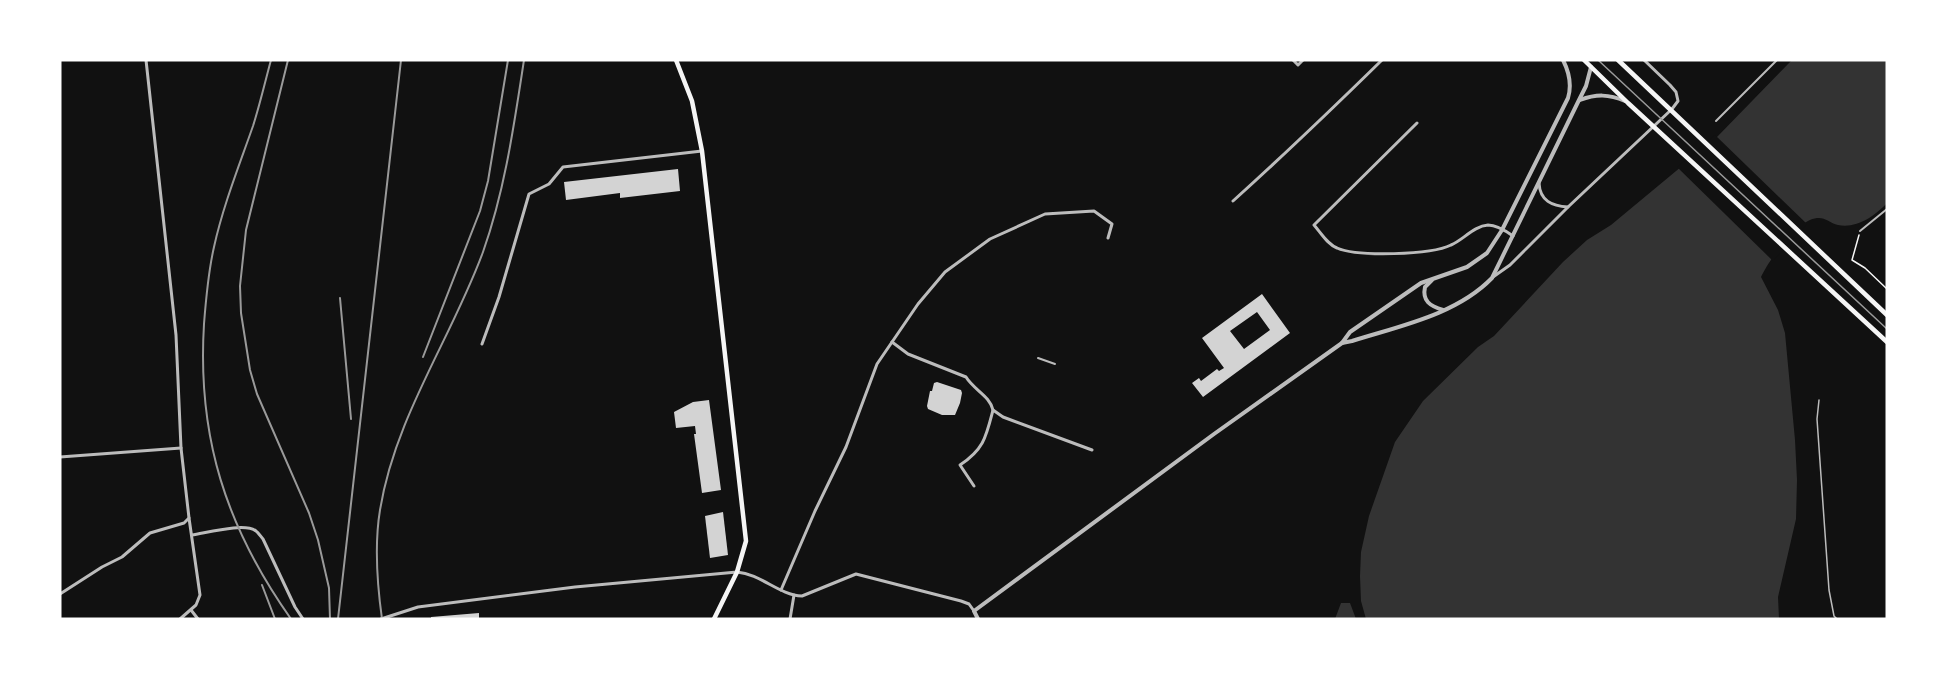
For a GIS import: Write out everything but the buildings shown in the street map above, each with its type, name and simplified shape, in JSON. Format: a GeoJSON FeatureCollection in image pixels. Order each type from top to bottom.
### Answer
{"type":"FeatureCollection","features":[{"type":"Feature","properties":{"kind":"main road"},"geometry":{"type":"LineString","coordinates":[[676,60],[692,101],[702,151],[745,526],[744,550],[737,572],[714,619]]}},
{"type":"Feature","properties":{"kind":"main road"},"geometry":{"type":"LineString","coordinates":[[1584,60],[1887,342]]}},
{"type":"Feature","properties":{"kind":"main road"},"geometry":{"type":"LineString","coordinates":[[1591,60],[1591,67]]}},
{"type":"Feature","properties":{"kind":"main road"},"geometry":{"type":"LineString","coordinates":[[1618,60],[1887,315]]}},
{"type":"Feature","properties":{"kind":"street"},"geometry":{"type":"LineString","coordinates":[[146,60],[176,335],[181,448],[200,595],[196,605],[180,619]]}},
{"type":"Feature","properties":{"kind":"street"},"geometry":{"type":"LineString","coordinates":[[1293,60],[1298,65],[1303,60]]}},
{"type":"Feature","properties":{"kind":"street"},"geometry":{"type":"LineString","coordinates":[[1233,201],[1321,121],[1382,60]]}},
{"type":"Feature","properties":{"kind":"street"},"geometry":{"type":"LineString","coordinates":[[974,611],[1342,343],[1350,332],[1408,291],[1432,279],[1467,267],[1487,253],[1502,230],[1569,95],[1570,75],[1563,60]]}},
{"type":"Feature","properties":{"kind":"street"},"geometry":{"type":"LineString","coordinates":[[1342,343],[1443,310],[1472,294],[1510,265],[1678,101],[1676,92],[1644,60]]}},
{"type":"Feature","properties":{"kind":"street"},"geometry":{"type":"LineString","coordinates":[[1716,121],[1777,60]]}},
{"type":"Feature","properties":{"kind":"street"},"geometry":{"type":"LineString","coordinates":[[1492,278],[1586,86],[1591,67]]}},
{"type":"Feature","properties":{"kind":"street"},"geometry":{"type":"LineString","coordinates":[[1579,100],[1598,95],[1615,96],[1627,102]]}},
{"type":"Feature","properties":{"kind":"street"},"geometry":{"type":"LineString","coordinates":[[1417,123],[1314,225],[1329,243],[1348,251],[1407,254],[1450,246],[1486,225],[1513,236]]}},
{"type":"Feature","properties":{"kind":"street"},"geometry":{"type":"LineString","coordinates":[[482,344],[499,297],[529,194],[549,184],[563,167],[702,151]]}},
{"type":"Feature","properties":{"kind":"street"},"geometry":{"type":"LineString","coordinates":[[1539,179],[1539,187],[1545,200],[1556,206],[1568,207]]}},
{"type":"Feature","properties":{"kind":"street"},"geometry":{"type":"LineString","coordinates":[[1860,231],[1887,209]]}},
{"type":"Feature","properties":{"kind":"street"},"geometry":{"type":"LineString","coordinates":[[781,590],[846,447],[877,364],[918,304],[945,272],[996,236],[1045,214],[1094,211],[1112,224],[1108,238]]}},
{"type":"Feature","properties":{"kind":"street"},"geometry":{"type":"LineString","coordinates":[[1432,279],[1425,287],[1425,299],[1429,304],[1443,310]]}},
{"type":"Feature","properties":{"kind":"street"},"geometry":{"type":"LineString","coordinates":[[892,342],[908,354],[966,377],[971,386],[988,399],[993,410],[1003,417],[1092,450]]}},
{"type":"Feature","properties":{"kind":"street"},"geometry":{"type":"LineString","coordinates":[[1038,358],[1055,364]]}},
{"type":"Feature","properties":{"kind":"street"},"geometry":{"type":"LineString","coordinates":[[974,486],[960,465],[975,455],[986,437],[993,410]]}},
{"type":"Feature","properties":{"kind":"street"},"geometry":{"type":"LineString","coordinates":[[60,457],[181,448]]}},
{"type":"Feature","properties":{"kind":"street"},"geometry":{"type":"LineString","coordinates":[[60,594],[122,557],[150,533],[184,523],[189,518]]}},
{"type":"Feature","properties":{"kind":"street"},"geometry":{"type":"LineString","coordinates":[[192,535],[238,528],[250,528],[257,531],[303,619]]}},
{"type":"Feature","properties":{"kind":"street"},"geometry":{"type":"LineString","coordinates":[[381,619],[418,607],[471,600],[575,587],[737,572],[750,574],[794,595],[807,595],[856,574],[961,601],[969,604],[978,619]]}},
{"type":"Feature","properties":{"kind":"street"},"geometry":{"type":"LineString","coordinates":[[790,619],[794,595]]}},
{"type":"Feature","properties":{"kind":"street"},"geometry":{"type":"LineString","coordinates":[[191,610],[198,619]]}},
{"type":"Feature","properties":{"kind":"lane"},"geometry":{"type":"LineString","coordinates":[[1819,400],[1817,419],[1829,590],[1834,616],[1837,619]]}},
{"type":"Feature","properties":{"kind":"path"},"geometry":{"type":"LineString","coordinates":[[1860,231],[1852,260],[1865,268],[1887,289]]}},
{"type":"Feature","properties":{"kind":"shaded area"},"geometry":{"type":"Polygon","coordinates":[[[1792,60],[1887,60],[1887,203],[1871,217],[1852,225],[1838,225],[1820,218],[1809,220],[1784,242],[1761,277],[1778,310],[1785,333],[1795,440],[1796,519],[1778,597],[1779,619],[1366,619],[1361,601],[1360,576],[1361,552],[1369,516],[1395,442],[1423,401],[1478,347],[1494,336],[1563,262],[1587,240],[1611,225],[1717,137],[1792,60]]]}},
{"type":"Feature","properties":{"kind":"shaded area"},"geometry":{"type":"Polygon","coordinates":[[[1341,603],[1350,603],[1356,619],[1335,619],[1341,603]]]}},
{"type":"Feature","properties":{"kind":"pier"},"geometry":{"type":"Polygon","coordinates":[[[1715,135],[1807,224],[1773,261],[1677,167],[1715,135]]]}},
{"type":"Feature","properties":{"kind":"tram line"},"geometry":{"type":"LineString","coordinates":[[1598,60],[1887,329]]}},
{"type":"Feature","properties":{"kind":"railway"},"geometry":{"type":"LineString","coordinates":[[271,60],[256,118],[227,201],[214,247],[204,324],[203,365],[211,443],[220,479],[249,550],[268,585],[291,619]]}},
{"type":"Feature","properties":{"kind":"railway"},"geometry":{"type":"LineString","coordinates":[[288,60],[246,230],[240,286],[241,313],[250,370],[257,394],[309,513],[318,540],[329,588],[330,619]]}},
{"type":"Feature","properties":{"kind":"railway"},"geometry":{"type":"LineString","coordinates":[[338,619],[401,60]]}},
{"type":"Feature","properties":{"kind":"railway"},"geometry":{"type":"LineString","coordinates":[[423,357],[480,211],[488,181],[508,60]]}},
{"type":"Feature","properties":{"kind":"railway"},"geometry":{"type":"LineString","coordinates":[[382,619],[377,537],[387,476],[411,410],[456,316],[491,229],[503,181],[524,60]]}},
{"type":"Feature","properties":{"kind":"railway"},"geometry":{"type":"LineString","coordinates":[[340,298],[351,419]]}},
{"type":"Feature","properties":{"kind":"railway"},"geometry":{"type":"LineString","coordinates":[[262,585],[275,619]]}}]}
